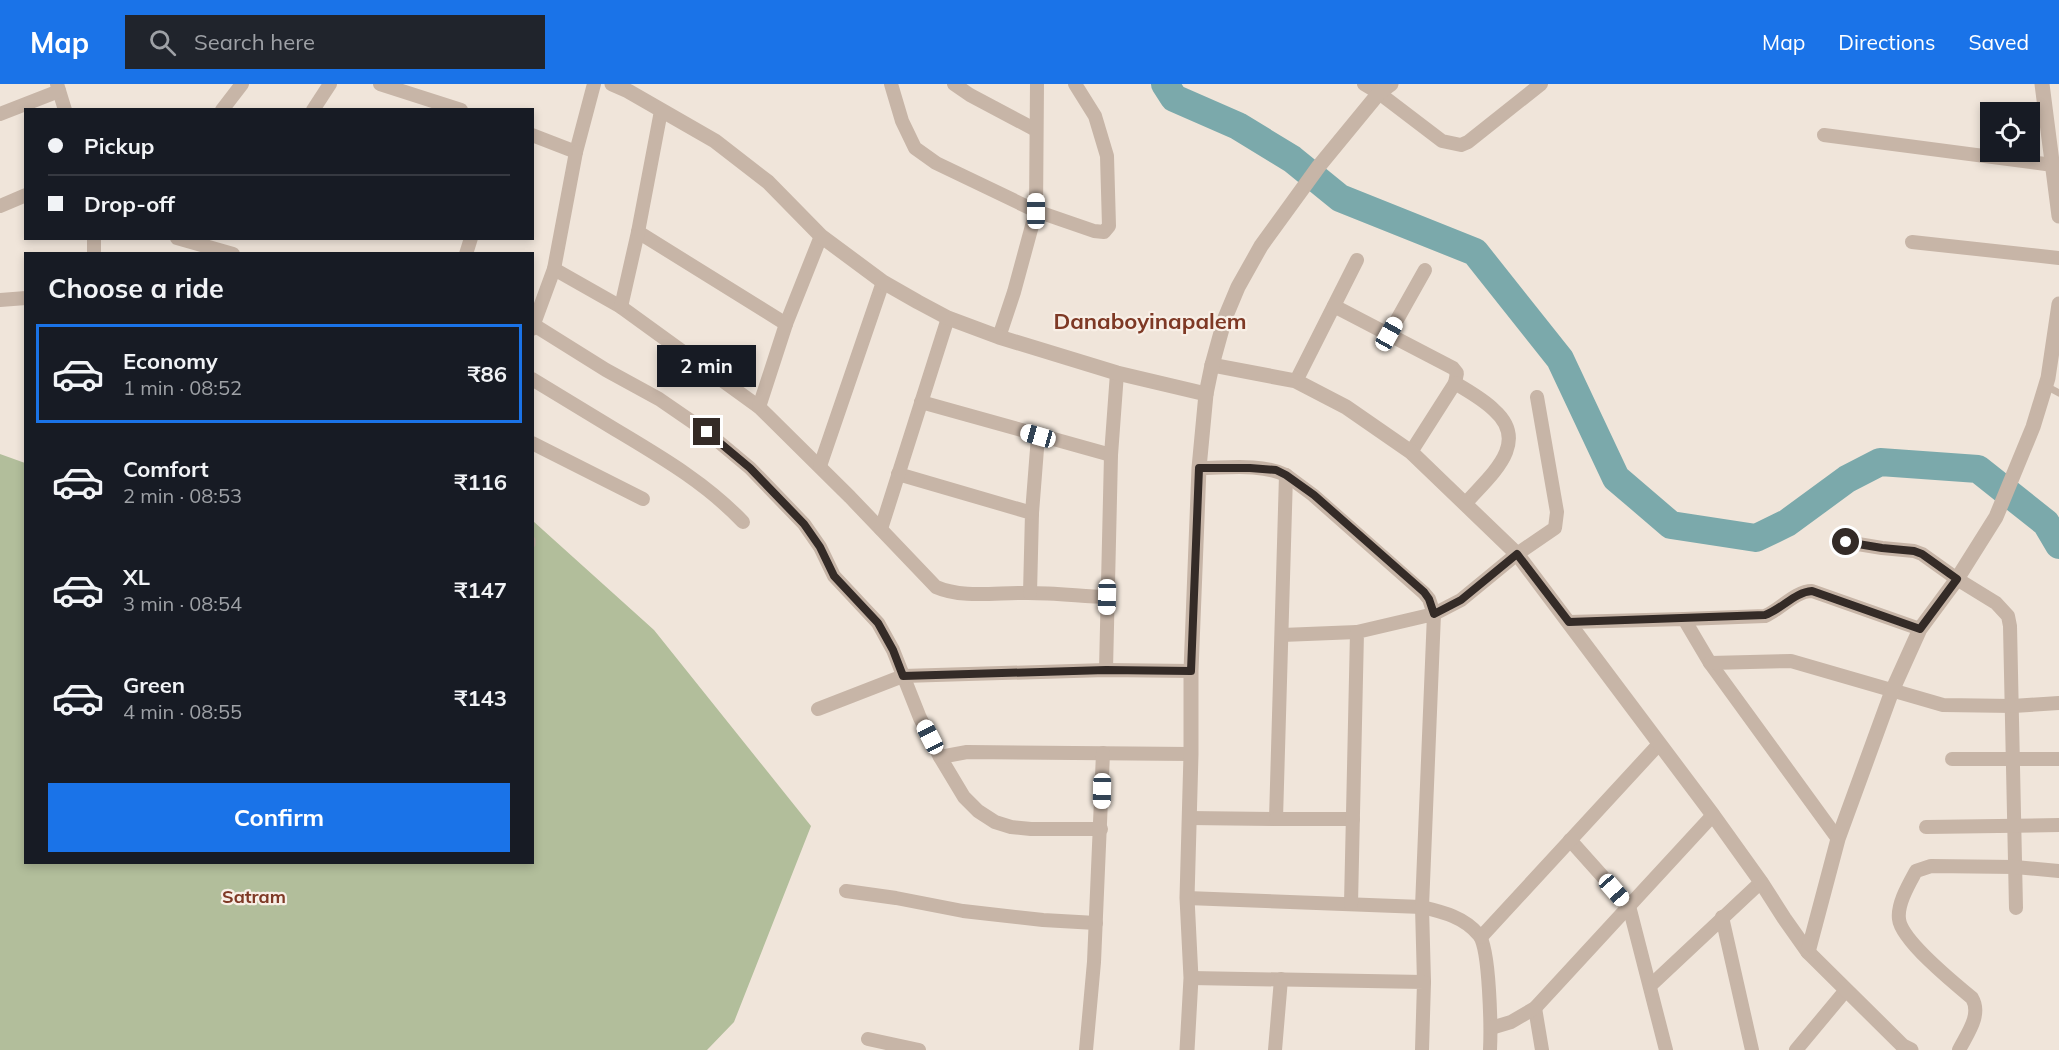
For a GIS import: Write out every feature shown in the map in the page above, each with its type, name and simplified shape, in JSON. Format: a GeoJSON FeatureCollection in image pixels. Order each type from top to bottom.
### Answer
{"type":"FeatureCollection","features":[{"type":"Feature","properties":{"kind":"street"},"geometry":{"type":"LineString","coordinates":[[224,108],[242,84]]}},
{"type":"Feature","properties":{"kind":"street"},"geometry":{"type":"LineString","coordinates":[[314,108],[330,84]]}},
{"type":"Feature","properties":{"kind":"street"},"geometry":{"type":"LineString","coordinates":[[380,84],[434,105],[450,108]]}},
{"type":"Feature","properties":{"kind":"street"},"geometry":{"type":"LineString","coordinates":[[534,324],[554,269],[576,152],[594,84]]}},
{"type":"Feature","properties":{"kind":"street"},"geometry":{"type":"LineString","coordinates":[[612,84],[715,141],[768,182],[821,236],[883,282],[948,318],[999,337],[1118,373],[1206,394]]}},
{"type":"Feature","properties":{"kind":"street"},"geometry":{"type":"LineString","coordinates":[[891,84],[902,121],[915,148],[936,163],[1036,211],[1094,231],[1104,232],[1109,226],[1107,156],[1095,116],[1074,84]]}},
{"type":"Feature","properties":{"kind":"street"},"geometry":{"type":"LineString","coordinates":[[954,84],[1036,130]]}},
{"type":"Feature","properties":{"kind":"street"},"geometry":{"type":"LineString","coordinates":[[999,337],[1036,211],[1037,84]]}},
{"type":"Feature","properties":{"kind":"street"},"geometry":{"type":"LineString","coordinates":[[1364,84],[1385,89],[1442,141],[1461,145],[1468,142],[1541,84]]}},
{"type":"Feature","properties":{"kind":"street"},"geometry":{"type":"LineString","coordinates":[[2042,84],[2059,216]]}},
{"type":"Feature","properties":{"kind":"street"},"geometry":{"type":"LineString","coordinates":[[0,114],[58,87],[64,108]]}},
{"type":"Feature","properties":{"kind":"street"},"geometry":{"type":"LineString","coordinates":[[1187,1050],[1191,978],[1187,898],[1191,671],[1199,468],[1206,394],[1225,318],[1238,287],[1261,246],[1319,166],[1385,89]]}},
{"type":"Feature","properties":{"kind":"street"},"geometry":{"type":"LineString","coordinates":[[621,307],[661,111]]}},
{"type":"Feature","properties":{"kind":"street"},"geometry":{"type":"LineString","coordinates":[[1824,135],[2053,165]]}},
{"type":"Feature","properties":{"kind":"street"},"geometry":{"type":"LineString","coordinates":[[534,136],[576,152]]}},
{"type":"Feature","properties":{"kind":"street"},"geometry":{"type":"LineString","coordinates":[[0,206],[24,196]]}},
{"type":"Feature","properties":{"kind":"street"},"geometry":{"type":"LineString","coordinates":[[638,232],[786,324]]}},
{"type":"Feature","properties":{"kind":"street"},"geometry":{"type":"LineString","coordinates":[[759,407],[786,324],[821,236]]}},
{"type":"Feature","properties":{"kind":"street"},"geometry":{"type":"LineString","coordinates":[[184,240],[226,252]]}},
{"type":"Feature","properties":{"kind":"street"},"geometry":{"type":"LineString","coordinates":[[1912,242],[2059,258]]}},
{"type":"Feature","properties":{"kind":"street"},"geometry":{"type":"LineString","coordinates":[[1296,381],[1358,260]]}},
{"type":"Feature","properties":{"kind":"street"},"geometry":{"type":"LineString","coordinates":[[554,269],[621,307],[759,407],[820,466],[936,587],[945,591],[1107,597]]}},
{"type":"Feature","properties":{"kind":"street"},"geometry":{"type":"LineString","coordinates":[[1389,334],[1425,270]]}},
{"type":"Feature","properties":{"kind":"street"},"geometry":{"type":"LineString","coordinates":[[820,466],[883,282]]}},
{"type":"Feature","properties":{"kind":"street"},"geometry":{"type":"LineString","coordinates":[[0,300],[24,298]]}},
{"type":"Feature","properties":{"kind":"street"},"geometry":{"type":"LineString","coordinates":[[1808,952],[1839,839],[1892,691],[1920,629],[1957,579],[1996,517],[2033,427],[2052,390],[2059,304]]}},
{"type":"Feature","properties":{"kind":"street"},"geometry":{"type":"LineString","coordinates":[[1334,306],[1453,368],[1457,373],[1455,383],[1411,452]]}},
{"type":"Feature","properties":{"kind":"street"},"geometry":{"type":"LineString","coordinates":[[880,529],[948,318]]}},
{"type":"Feature","properties":{"kind":"street"},"geometry":{"type":"LineString","coordinates":[[534,328],[685,416],[732,451],[804,524],[820,547],[834,576],[878,623],[893,650],[920,718],[940,757],[964,797],[978,811],[995,822],[1011,827],[1101,829]]}},
{"type":"Feature","properties":{"kind":"street"},"geometry":{"type":"LineString","coordinates":[[1212,365],[1296,381],[1346,407],[1411,452],[1517,554],[1713,815],[1808,952],[1905,1049]]}},
{"type":"Feature","properties":{"kind":"street"},"geometry":{"type":"LineString","coordinates":[[1106,670],[1111,455],[1118,373]]}},
{"type":"Feature","properties":{"kind":"street"},"geometry":{"type":"LineString","coordinates":[[534,380],[691,477],[725,503],[743,522]]}},
{"type":"Feature","properties":{"kind":"street"},"geometry":{"type":"LineString","coordinates":[[1455,383],[1494,409],[1508,428],[1508,450],[1503,460],[1466,504]]}},
{"type":"Feature","properties":{"kind":"street"},"geometry":{"type":"LineString","coordinates":[[1282,635],[1357,632],[1434,614],[1461,600],[1517,554],[1550,534],[1557,522],[1557,512],[1537,397]]}},
{"type":"Feature","properties":{"kind":"street"},"geometry":{"type":"LineString","coordinates":[[921,402],[1111,455]]}},
{"type":"Feature","properties":{"kind":"street"},"geometry":{"type":"LineString","coordinates":[[1030,593],[1032,513],[1038,436]]}},
{"type":"Feature","properties":{"kind":"street"},"geometry":{"type":"LineString","coordinates":[[534,443],[643,499]]}},
{"type":"Feature","properties":{"kind":"street"},"geometry":{"type":"LineString","coordinates":[[1199,468],[1276,470],[1286,475],[1314,495],[1424,592],[1429,599],[1434,614],[1422,907],[1424,982],[1422,1050]]}},
{"type":"Feature","properties":{"kind":"street"},"geometry":{"type":"LineString","coordinates":[[898,474],[1032,513]]}},
{"type":"Feature","properties":{"kind":"street"},"geometry":{"type":"LineString","coordinates":[[1276,819],[1286,475]]}},
{"type":"Feature","properties":{"kind":"street"},"geometry":{"type":"LineString","coordinates":[[1846,542],[1922,554],[1996,603],[2008,616],[2013,706],[2016,908]]}},
{"type":"Feature","properties":{"kind":"street"},"geometry":{"type":"LineString","coordinates":[[1569,622],[1765,615],[1776,611],[1800,593],[1812,591],[1920,629]]}},
{"type":"Feature","properties":{"kind":"street"},"geometry":{"type":"LineString","coordinates":[[1684,619],[1710,663],[1839,839]]}},
{"type":"Feature","properties":{"kind":"street"},"geometry":{"type":"LineString","coordinates":[[1351,904],[1357,632]]}},
{"type":"Feature","properties":{"kind":"street"},"geometry":{"type":"LineString","coordinates":[[1710,663],[1791,661],[1943,705],[2013,706],[2059,703]]}},
{"type":"Feature","properties":{"kind":"street"},"geometry":{"type":"LineString","coordinates":[[818,709],[903,676],[1106,670],[1191,671]]}},
{"type":"Feature","properties":{"kind":"street"},"geometry":{"type":"LineString","coordinates":[[1481,937],[1659,744]]}},
{"type":"Feature","properties":{"kind":"street"},"geometry":{"type":"LineString","coordinates":[[940,757],[967,752],[1191,754]]}},
{"type":"Feature","properties":{"kind":"street"},"geometry":{"type":"LineString","coordinates":[[1086,1050],[1096,923],[1103,753]]}},
{"type":"Feature","properties":{"kind":"street"},"geometry":{"type":"LineString","coordinates":[[1952,759],[2059,759]]}},
{"type":"Feature","properties":{"kind":"street"},"geometry":{"type":"LineString","coordinates":[[1491,1028],[1512,1022],[1535,1008],[1713,815]]}},
{"type":"Feature","properties":{"kind":"street"},"geometry":{"type":"LineString","coordinates":[[1189,818],[1353,819]]}},
{"type":"Feature","properties":{"kind":"street"},"geometry":{"type":"LineString","coordinates":[[1926,827],[2059,825]]}},
{"type":"Feature","properties":{"kind":"street"},"geometry":{"type":"LineString","coordinates":[[1570,840],[1629,906],[1666,1050]]}},
{"type":"Feature","properties":{"kind":"street"},"geometry":{"type":"LineString","coordinates":[[1959,1050],[1974,1019],[1976,1005],[1972,998],[1919,950],[1900,926],[1899,911],[1912,878],[1916,871],[1930,866],[2015,867],[2059,871]]}},
{"type":"Feature","properties":{"kind":"street"},"geometry":{"type":"LineString","coordinates":[[1650,986],[1761,882]]}},
{"type":"Feature","properties":{"kind":"street"},"geometry":{"type":"LineString","coordinates":[[846,891],[994,915],[1096,923]]}},
{"type":"Feature","properties":{"kind":"street"},"geometry":{"type":"LineString","coordinates":[[1187,898],[1422,907],[1453,915],[1468,924],[1481,937],[1491,1028],[1490,1050]]}},
{"type":"Feature","properties":{"kind":"street"},"geometry":{"type":"LineString","coordinates":[[1722,917],[1752,1050]]}},
{"type":"Feature","properties":{"kind":"street"},"geometry":{"type":"LineString","coordinates":[[1191,978],[1424,982]]}},
{"type":"Feature","properties":{"kind":"street"},"geometry":{"type":"LineString","coordinates":[[1275,1050],[1281,979]]}},
{"type":"Feature","properties":{"kind":"street"},"geometry":{"type":"LineString","coordinates":[[1796,1050],[1846,990]]}},
{"type":"Feature","properties":{"kind":"street"},"geometry":{"type":"LineString","coordinates":[[1535,1008],[1542,1050]]}},
{"type":"Feature","properties":{"kind":"street"},"geometry":{"type":"LineString","coordinates":[[868,1039],[919,1050]]}},
{"type":"Feature","properties":{"kind":"green space"},"geometry":{"type":"Polygon","coordinates":[[[0,454],[24,463],[24,864],[534,864],[534,522],[654,630],[811,826],[734,1022],[707,1050],[0,1050],[0,454]]]}},
{"type":"Feature","properties":{"kind":"waterway"},"geometry":{"type":"LineString","coordinates":[[1165,84],[1174,98],[1238,126],[1292,159],[1340,198],[1475,252],[1560,359],[1616,478],[1671,525],[1756,538],[1787,523],[1847,479],[1880,462],[1978,469],[2046,523],[2059,545]]}},
{"type":"Feature","properties":{"kind":"district","name":"Danaboyinapalem"},"geometry":{"type":"Point","coordinates":[1150,321]}},
{"type":"Feature","properties":{"kind":"district","name":"Satram"},"geometry":{"type":"Point","coordinates":[254,896]}},
{"type":"Feature","properties":{"kind":"route"},"geometry":{"type":"LineString","coordinates":[[707,432],[750,468],[804,524],[820,547],[834,576],[878,623],[893,650],[903,676],[1106,670],[1191,671],[1199,468],[1276,470],[1286,475],[1314,495],[1424,592],[1434,614],[1461,600],[1517,554],[1569,622],[1765,615],[1783,607],[1800,593],[1812,591],[1920,629],[1957,579],[1922,554],[1914,551],[1846,542]]}}]}
